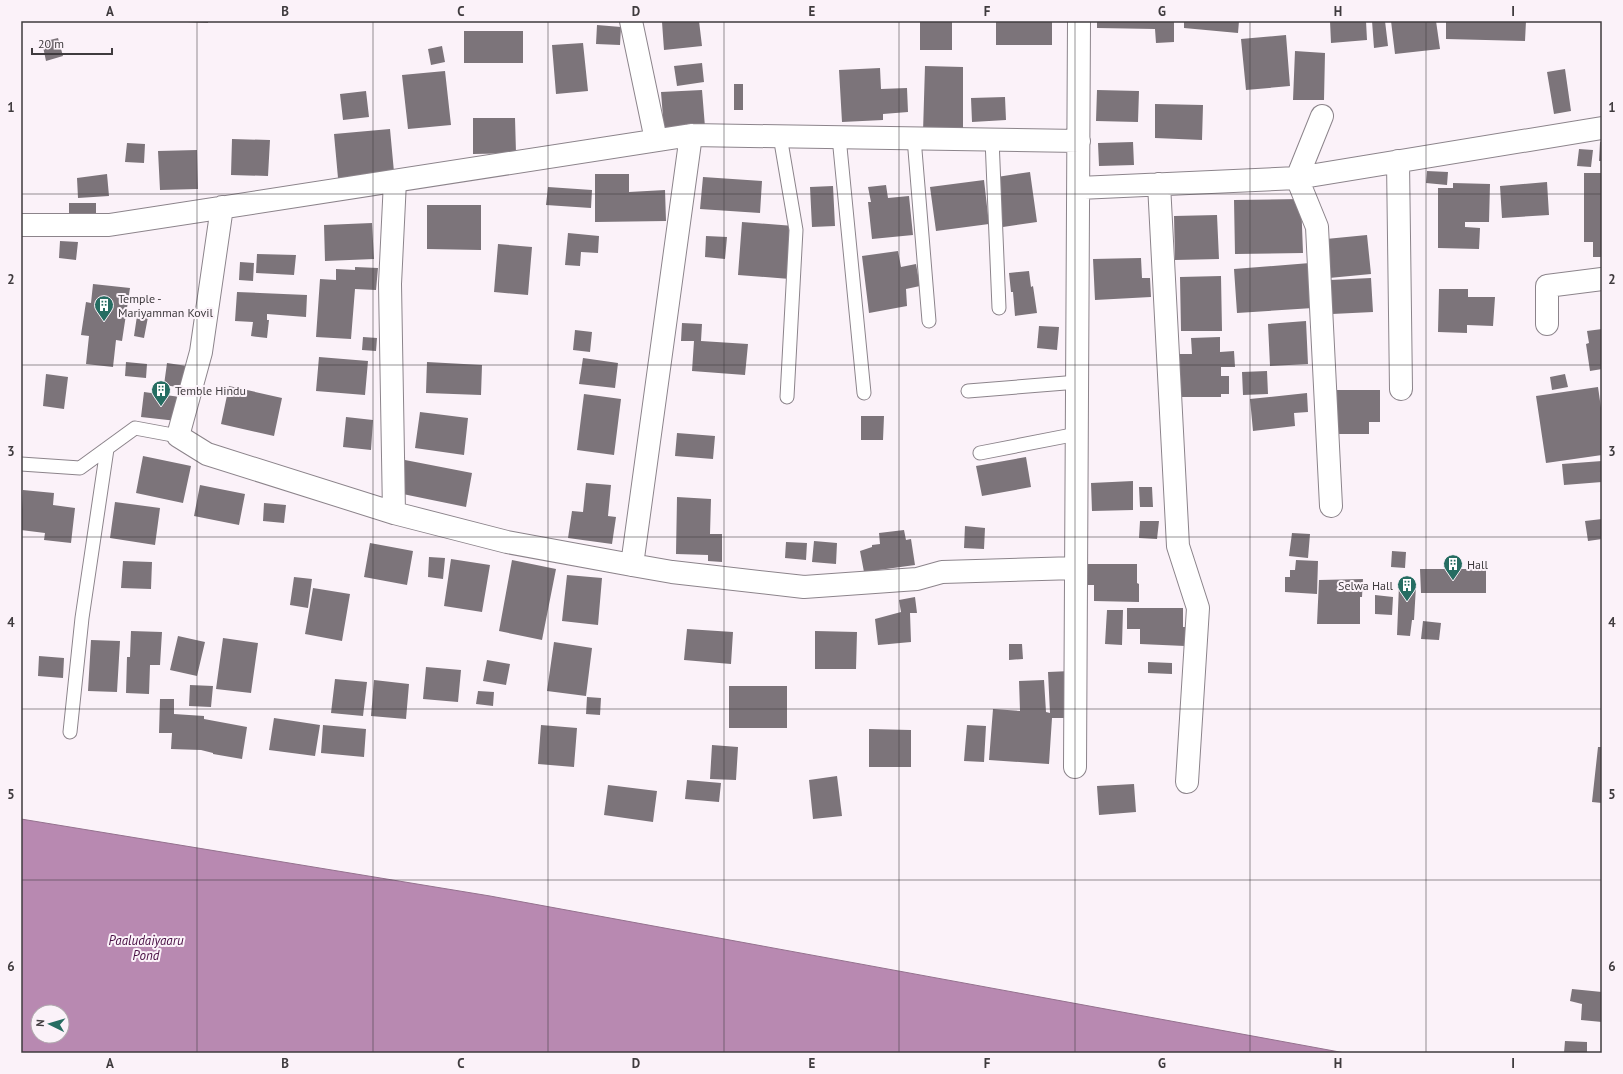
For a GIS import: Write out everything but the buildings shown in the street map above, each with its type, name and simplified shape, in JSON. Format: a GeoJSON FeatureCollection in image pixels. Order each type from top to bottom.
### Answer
{"type":"FeatureCollection","features":[{"type":"Feature","properties":{"kind":"street"},"geometry":{"type":"LineString","coordinates":[[631,21],[656,140]]}},
{"type":"Feature","properties":{"kind":"street"},"geometry":{"type":"LineString","coordinates":[[1075,767],[1079,21]]}},
{"type":"Feature","properties":{"kind":"street"},"geometry":{"type":"LineString","coordinates":[[1322,116],[1297,178],[1317,227],[1331,506]]}},
{"type":"Feature","properties":{"kind":"street"},"geometry":{"type":"LineString","coordinates":[[1079,188],[1297,178],[1602,128]]}},
{"type":"Feature","properties":{"kind":"street"},"geometry":{"type":"LineString","coordinates":[[632,565],[691,135]]}},
{"type":"Feature","properties":{"kind":"street"},"geometry":{"type":"LineString","coordinates":[[21,225],[109,225],[691,135],[1079,141]]}},
{"type":"Feature","properties":{"kind":"street"},"geometry":{"type":"LineString","coordinates":[[1398,161],[1401,389]]}},
{"type":"Feature","properties":{"kind":"street"},"geometry":{"type":"LineString","coordinates":[[394,513],[390,284],[395,181]]}},
{"type":"Feature","properties":{"kind":"street"},"geometry":{"type":"LineString","coordinates":[[1159,184],[1178,546],[1198,608],[1187,782]]}},
{"type":"Feature","properties":{"kind":"street"},"geometry":{"type":"LineString","coordinates":[[222,207],[201,352],[178,436],[207,454],[394,513],[508,542],[672,572],[804,587],[917,579],[942,572],[1076,568]]}},
{"type":"Feature","properties":{"kind":"street"},"geometry":{"type":"LineString","coordinates":[[1547,324],[1547,286],[1602,279]]}},
{"type":"Feature","properties":{"kind":"lane"},"geometry":{"type":"LineString","coordinates":[[780,136],[796,230],[787,397]]}},
{"type":"Feature","properties":{"kind":"lane"},"geometry":{"type":"LineString","coordinates":[[840,137],[864,393]]}},
{"type":"Feature","properties":{"kind":"lane"},"geometry":{"type":"LineString","coordinates":[[914,138],[929,321]]}},
{"type":"Feature","properties":{"kind":"lane"},"geometry":{"type":"LineString","coordinates":[[992,139],[999,308]]}},
{"type":"Feature","properties":{"kind":"lane"},"geometry":{"type":"LineString","coordinates":[[968,391],[1078,382]]}},
{"type":"Feature","properties":{"kind":"lane"},"geometry":{"type":"LineString","coordinates":[[21,464],[80,468],[135,428],[178,436]]}},
{"type":"Feature","properties":{"kind":"lane"},"geometry":{"type":"LineString","coordinates":[[980,452],[1077,434]]}},
{"type":"Feature","properties":{"kind":"lane"},"geometry":{"type":"LineString","coordinates":[[70,732],[82,618],[107,449]]}},
{"type":"Feature","properties":{"kind":"water","name":"Paaludaiyaaru Pond"},"geometry":{"type":"Polygon","coordinates":[[[21,819],[490,896],[1345,1053],[21,1053],[21,819]]]}},
{"type":"Feature","properties":{"kind":"place","name":"Temple - Mariyamman Kovil"},"geometry":{"type":"Point","coordinates":[104,322]}},
{"type":"Feature","properties":{"kind":"place","name":"Temble Hindu"},"geometry":{"type":"Point","coordinates":[161,407]}},
{"type":"Feature","properties":{"kind":"place","name":"Hall"},"geometry":{"type":"Point","coordinates":[1453,581]}},
{"type":"Feature","properties":{"kind":"place","name":"Selwa Hall"},"geometry":{"type":"Point","coordinates":[1407,602]}}]}
